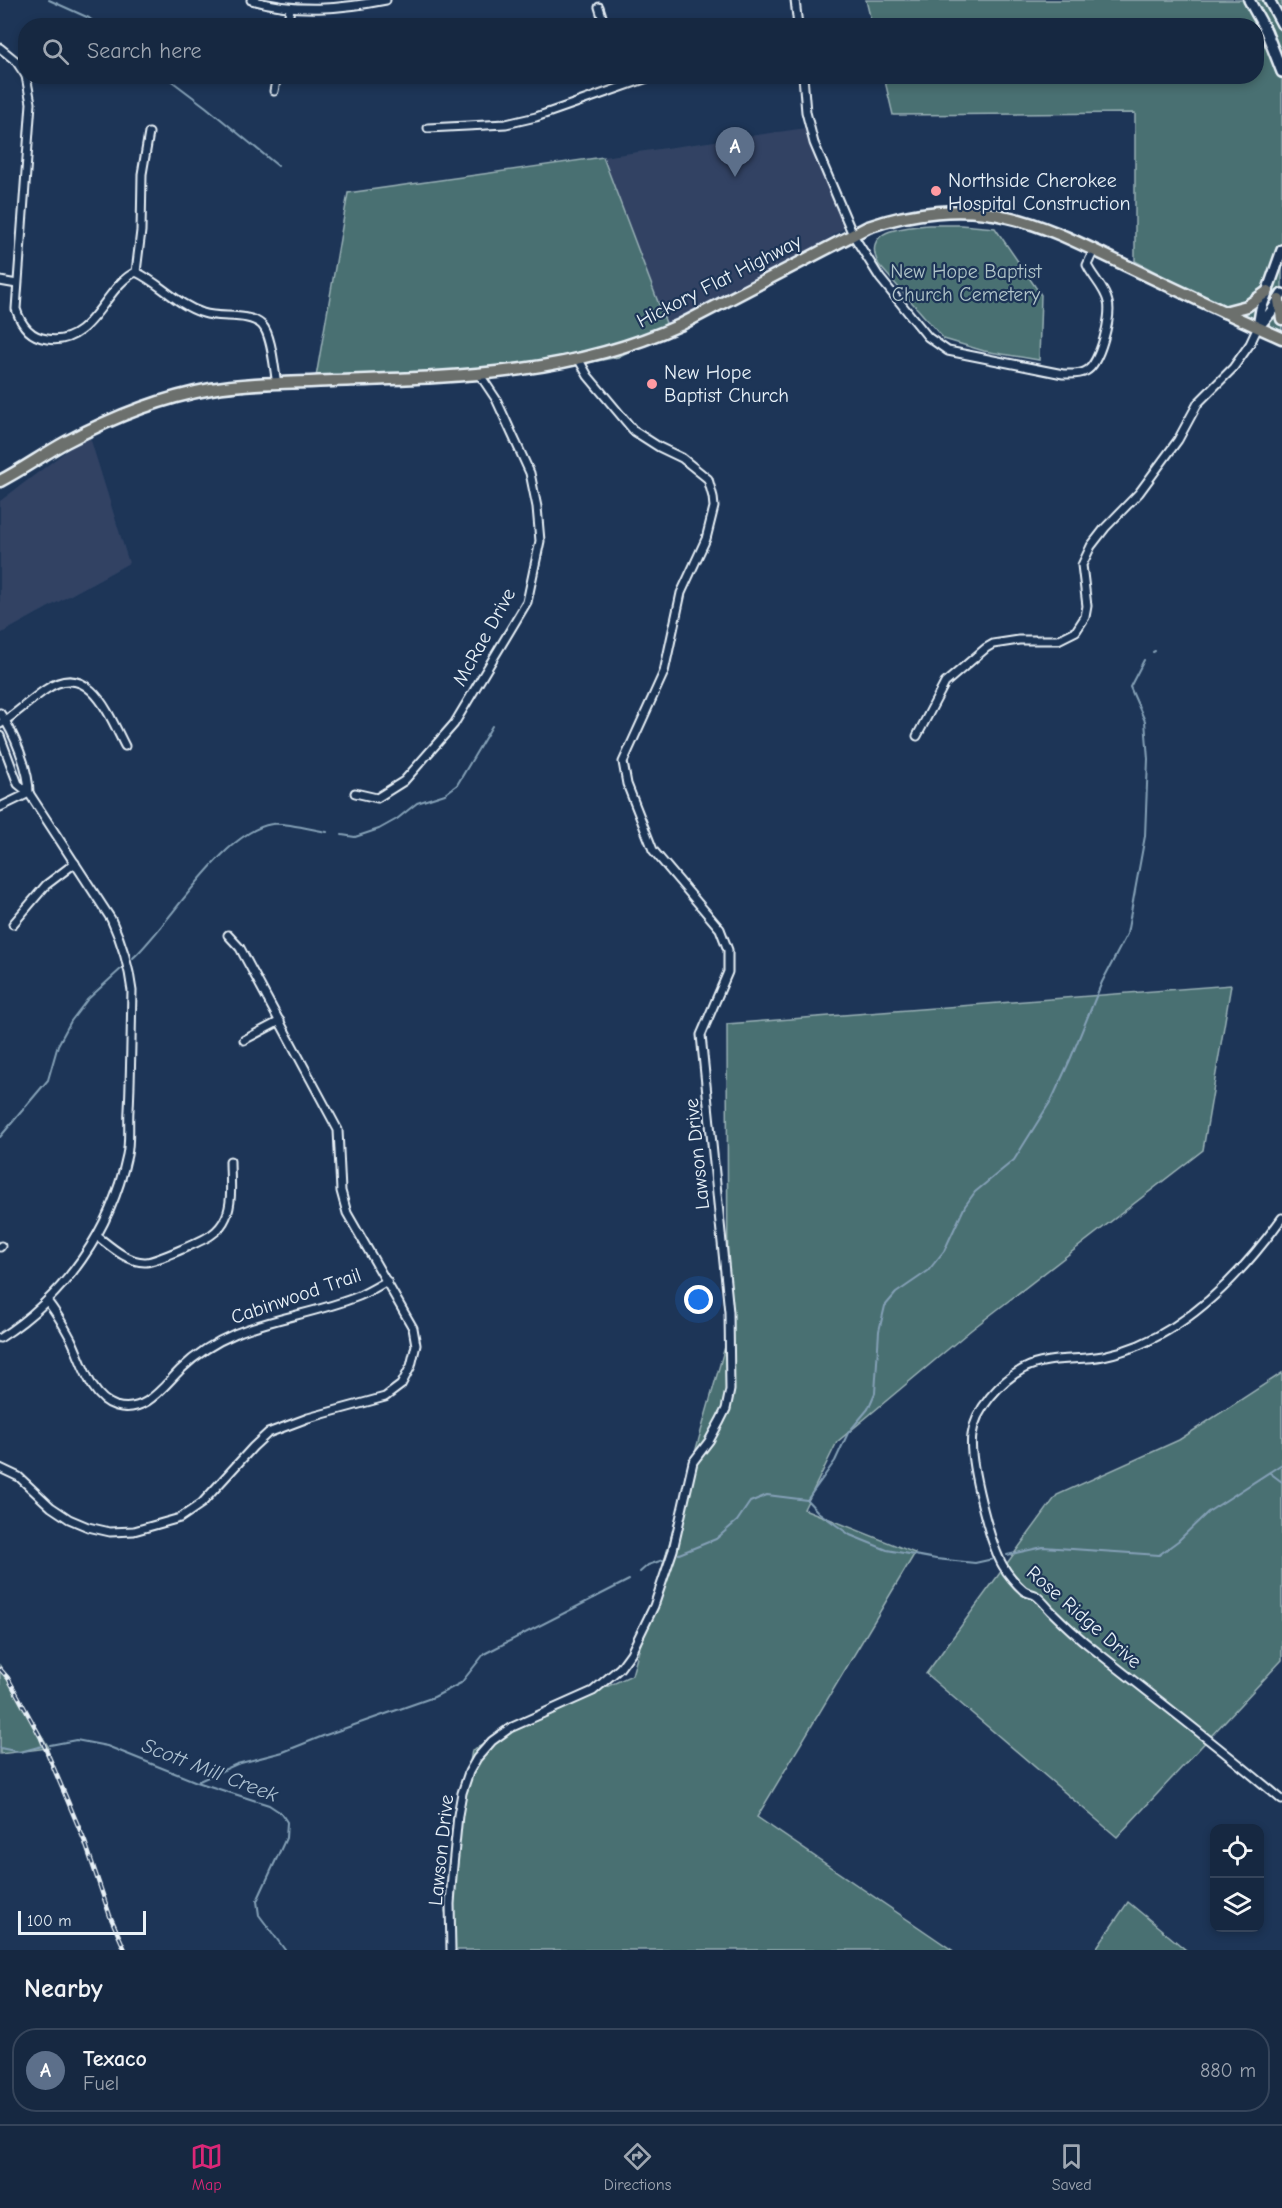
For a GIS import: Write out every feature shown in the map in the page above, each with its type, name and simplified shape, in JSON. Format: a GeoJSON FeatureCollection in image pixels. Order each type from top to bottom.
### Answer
{"type":"FeatureCollection","features":[{"type":"Feature","properties":{"kind":"main road","name":"Hickory Flat Highway"},"geometry":{"type":"LineString","coordinates":[[0,481],[79,435],[162,401],[211,389],[480,375],[517,371],[608,353],[661,334],[853,235],[886,221],[907,216],[965,212],[1006,216],[1020,220],[1061,235],[1282,338]]}},
{"type":"Feature","properties":{"kind":"main road"},"geometry":{"type":"LineString","coordinates":[[1224,312],[1247,306],[1268,291]]}},
{"type":"Feature","properties":{"kind":"main road"},"geometry":{"type":"LineString","coordinates":[[1281,297],[1282,319]]}},
{"type":"Feature","properties":{"kind":"main road","name":"Hickory Flat Highway"},"geometry":{"type":"LineString","coordinates":[[0,486],[18,471]]}},
{"type":"Feature","properties":{"kind":"street"},"geometry":{"type":"LineString","coordinates":[[251,0],[290,9],[338,8],[386,0]]}},
{"type":"Feature","properties":{"kind":"street"},"geometry":{"type":"LineString","coordinates":[[795,0],[797,18]]}},
{"type":"Feature","properties":{"kind":"street"},"geometry":{"type":"LineString","coordinates":[[1250,0],[1259,18]]}},
{"type":"Feature","properties":{"kind":"street"},"geometry":{"type":"LineString","coordinates":[[1269,0],[1282,24]]}},
{"type":"Feature","properties":{"kind":"street"},"geometry":{"type":"LineString","coordinates":[[599,7],[602,18]]}},
{"type":"Feature","properties":{"kind":"street"},"geometry":{"type":"LineString","coordinates":[[288,18],[290,9]]}},
{"type":"Feature","properties":{"kind":"street"},"geometry":{"type":"LineString","coordinates":[[1264,27],[1282,72]]}},
{"type":"Feature","properties":{"kind":"street"},"geometry":{"type":"LineString","coordinates":[[0,48],[18,64]]}},
{"type":"Feature","properties":{"kind":"street"},"geometry":{"type":"LineString","coordinates":[[27,84],[31,103],[16,309],[20,321],[28,331],[39,338],[59,341],[91,321],[100,312],[124,277],[135,272],[151,279],[191,308],[220,317],[251,319],[262,325],[269,336],[277,384]]}},
{"type":"Feature","properties":{"kind":"street"},"geometry":{"type":"LineString","coordinates":[[274,91],[275,84]]}},
{"type":"Feature","properties":{"kind":"street"},"geometry":{"type":"LineString","coordinates":[[428,128],[506,124],[536,117],[629,84]]}},
{"type":"Feature","properties":{"kind":"street"},"geometry":{"type":"LineString","coordinates":[[804,84],[806,112],[814,143],[853,235],[880,278],[928,337],[948,351],[1063,374],[1075,375],[1088,371],[1094,364],[1110,315],[1106,294],[1087,265],[1094,250]]}},
{"type":"Feature","properties":{"kind":"street"},"geometry":{"type":"LineString","coordinates":[[135,272],[141,231],[142,174],[149,133]]}},
{"type":"Feature","properties":{"kind":"street"},"geometry":{"type":"LineString","coordinates":[[1258,327],[1261,309],[1282,250]]}},
{"type":"Feature","properties":{"kind":"street"},"geometry":{"type":"LineString","coordinates":[[0,281],[17,284]]}},
{"type":"Feature","properties":{"kind":"street"},"geometry":{"type":"LineString","coordinates":[[917,736],[945,683],[986,648],[993,644],[1019,640],[1067,638],[1081,626],[1087,606],[1082,565],[1091,546],[1139,493],[1178,440],[1198,403],[1242,357],[1258,327],[1281,297]]}},
{"type":"Feature","properties":{"kind":"street","name":"Lawson Drive"},"geometry":{"type":"LineString","coordinates":[[451,1950],[450,1904],[458,1815],[469,1772],[477,1758],[492,1741],[510,1728],[594,1691],[620,1668],[631,1653],[654,1606],[673,1550],[693,1462],[709,1441],[723,1415],[730,1390],[729,1312],[701,1035],[728,972],[728,950],[720,929],[653,850],[627,784],[623,762],[664,672],[681,593],[706,539],[714,507],[713,497],[708,480],[682,458],[634,431],[588,376],[579,360]]}},
{"type":"Feature","properties":{"kind":"street","name":"McRae Drive"},"geometry":{"type":"LineString","coordinates":[[355,793],[377,798],[405,781],[454,724],[527,602],[540,541],[530,473],[496,399],[480,375]]}},
{"type":"Feature","properties":{"kind":"street"},"geometry":{"type":"LineString","coordinates":[[2,722],[46,689],[58,683],[72,681],[83,685],[102,699],[125,746]]}},
{"type":"Feature","properties":{"kind":"street"},"geometry":{"type":"LineString","coordinates":[[0,713],[2,722],[18,748],[29,780],[29,793]]}},
{"type":"Feature","properties":{"kind":"street"},"geometry":{"type":"LineString","coordinates":[[0,736],[18,784],[29,793],[111,920],[121,941],[129,967],[132,991],[127,1154],[107,1216],[81,1262],[47,1301],[25,1321],[0,1337]]}},
{"type":"Feature","properties":{"kind":"street"},"geometry":{"type":"LineString","coordinates":[[0,807],[29,793]]}},
{"type":"Feature","properties":{"kind":"street"},"geometry":{"type":"LineString","coordinates":[[13,924],[46,885],[75,863]]}},
{"type":"Feature","properties":{"kind":"street"},"geometry":{"type":"LineString","coordinates":[[0,1468],[19,1477],[51,1507],[69,1519],[88,1527],[110,1532],[134,1531],[180,1518],[202,1503],[268,1433],[308,1418],[386,1397],[401,1384],[411,1366],[416,1345],[413,1328],[347,1214],[341,1191],[338,1130],[240,948],[228,935]]}},
{"type":"Feature","properties":{"kind":"street"},"geometry":{"type":"LineString","coordinates":[[244,1040],[279,1021]]}},
{"type":"Feature","properties":{"kind":"street"},"geometry":{"type":"LineString","coordinates":[[97,1236],[114,1250],[131,1259],[145,1262],[210,1236],[227,1217],[230,1161]]}},
{"type":"Feature","properties":{"kind":"street","name":"Rose Ridge Drive"},"geometry":{"type":"LineString","coordinates":[[1282,1218],[1246,1263],[1216,1293],[1170,1329],[1133,1347],[1103,1356],[1025,1367],[1006,1379],[982,1409],[972,1433],[971,1456],[984,1508],[1002,1564],[1024,1591],[1035,1595],[1085,1642],[1234,1759],[1282,1800]]}},
{"type":"Feature","properties":{"kind":"street","name":"Cabinwood Trail"},"geometry":{"type":"LineString","coordinates":[[47,1301],[72,1340],[93,1387],[115,1406],[130,1407],[145,1403],[157,1395],[181,1369],[212,1344],[244,1329],[334,1305],[387,1281]]}},
{"type":"Feature","properties":{"kind":"shaded area"},"geometry":{"type":"Polygon","coordinates":[[[813,127],[846,227],[731,302],[669,331],[603,157],[813,127]]]}},
{"type":"Feature","properties":{"kind":"shaded area"},"geometry":{"type":"Polygon","coordinates":[[[89,434],[129,563],[0,634],[0,501],[89,434]]]}},
{"type":"Feature","properties":{"kind":"green space"},"geometry":{"type":"Polygon","coordinates":[[[866,0],[1282,0],[1282,337],[1258,327],[1135,261],[1135,113],[893,115],[886,84],[1264,84],[1264,18],[870,18],[866,0]]]}},
{"type":"Feature","properties":{"kind":"green space"},"geometry":{"type":"Polygon","coordinates":[[[603,157],[669,331],[618,357],[571,366],[480,375],[455,370],[316,377],[348,193],[603,157]]]}},
{"type":"Feature","properties":{"kind":"green space","name":"New Hope Baptist Church Cemetery"},"geometry":{"type":"Polygon","coordinates":[[[929,225],[995,228],[1041,295],[1039,360],[984,351],[944,339],[879,265],[875,244],[880,237],[897,229],[929,225]]]}},
{"type":"Feature","properties":{"kind":"green space"},"geometry":{"type":"Polygon","coordinates":[[[1231,985],[1203,1150],[971,1330],[837,1442],[804,1509],[915,1553],[757,1817],[952,1950],[455,1950],[445,1911],[472,1750],[632,1675],[728,1336],[727,1024],[1231,985]]]}},
{"type":"Feature","properties":{"kind":"green space"},"geometry":{"type":"Polygon","coordinates":[[[1282,1373],[1282,1660],[1117,1837],[926,1674],[1057,1495],[1179,1440],[1282,1373]]]}},
{"type":"Feature","properties":{"kind":"green space"},"geometry":{"type":"Polygon","coordinates":[[[0,1666],[49,1748],[0,1754],[0,1666]]]}},
{"type":"Feature","properties":{"kind":"green space"},"geometry":{"type":"Polygon","coordinates":[[[1128,1902],[1186,1950],[1095,1950],[1128,1902]]]}},
{"type":"Feature","properties":{"kind":"waterway"},"geometry":{"type":"LineString","coordinates":[[49,0],[89,18]]}},
{"type":"Feature","properties":{"kind":"waterway"},"geometry":{"type":"LineString","coordinates":[[176,84],[278,166]]}},
{"type":"Feature","properties":{"kind":"waterway"},"geometry":{"type":"LineString","coordinates":[[807,1500],[835,1461],[848,1433],[868,1409],[875,1393],[879,1331],[885,1306],[896,1293],[928,1271],[944,1251],[965,1206],[975,1192],[1014,1160],[1052,1099],[1102,982],[1127,934],[1145,836],[1148,759],[1145,721],[1130,687],[1144,660]]}},
{"type":"Feature","properties":{"kind":"waterway"},"geometry":{"type":"LineString","coordinates":[[342,835],[355,837],[379,829],[397,819],[417,803],[445,794],[457,785],[492,726]]}},
{"type":"Feature","properties":{"kind":"waterway"},"geometry":{"type":"LineString","coordinates":[[133,958],[216,861],[253,830],[277,824],[327,832]]}},
{"type":"Feature","properties":{"kind":"waterway"},"geometry":{"type":"LineString","coordinates":[[0,1137],[48,1080],[58,1045],[71,1021],[87,1000],[122,968]]}},
{"type":"Feature","properties":{"kind":"waterway"},"geometry":{"type":"LineString","coordinates":[[1007,1555],[1043,1547],[1159,1555],[1178,1541],[1208,1512],[1282,1464]]}},
{"type":"Feature","properties":{"kind":"waterway"},"geometry":{"type":"LineString","coordinates":[[1270,1473],[1282,1482]]}},
{"type":"Feature","properties":{"kind":"waterway"},"geometry":{"type":"LineString","coordinates":[[679,1554],[716,1539],[737,1521],[750,1502],[767,1495],[807,1500],[818,1512],[850,1535],[887,1550],[975,1563],[993,1559]]}},
{"type":"Feature","properties":{"kind":"waterway"},"geometry":{"type":"LineString","coordinates":[[640,1572],[648,1565],[663,1560]]}},
{"type":"Feature","properties":{"kind":"waterway"},"geometry":{"type":"LineString","coordinates":[[197,1782],[237,1764],[283,1752],[434,1697],[461,1683],[484,1654],[629,1580]]}},
{"type":"Feature","properties":{"kind":"waterway","name":"Scott Mill Creek"},"geometry":{"type":"LineString","coordinates":[[50,1745],[76,1740],[107,1746],[197,1782],[269,1805],[281,1813],[287,1822],[286,1838],[257,1901],[259,1915],[285,1950]]}},
{"type":"Feature","properties":{"kind":"waterway","name":"Scott Mill Creek"},"geometry":{"type":"LineString","coordinates":[[0,1748],[20,1752],[42,1746]]}},
{"type":"Feature","properties":{"kind":"railway"},"geometry":{"type":"LineString","coordinates":[[0,1669],[8,1678],[41,1738],[85,1842],[110,1916],[125,1950]]}},
{"type":"Feature","properties":{"kind":"place","name":"Texaco"},"geometry":{"type":"Point","coordinates":[735,177]}},
{"type":"Feature","properties":{"kind":"place","name":"Northside Cherokee Hospital Construction"},"geometry":{"type":"Point","coordinates":[936,191]}},
{"type":"Feature","properties":{"kind":"place","name":"New Hope Baptist Church"},"geometry":{"type":"Point","coordinates":[652,384]}}]}
